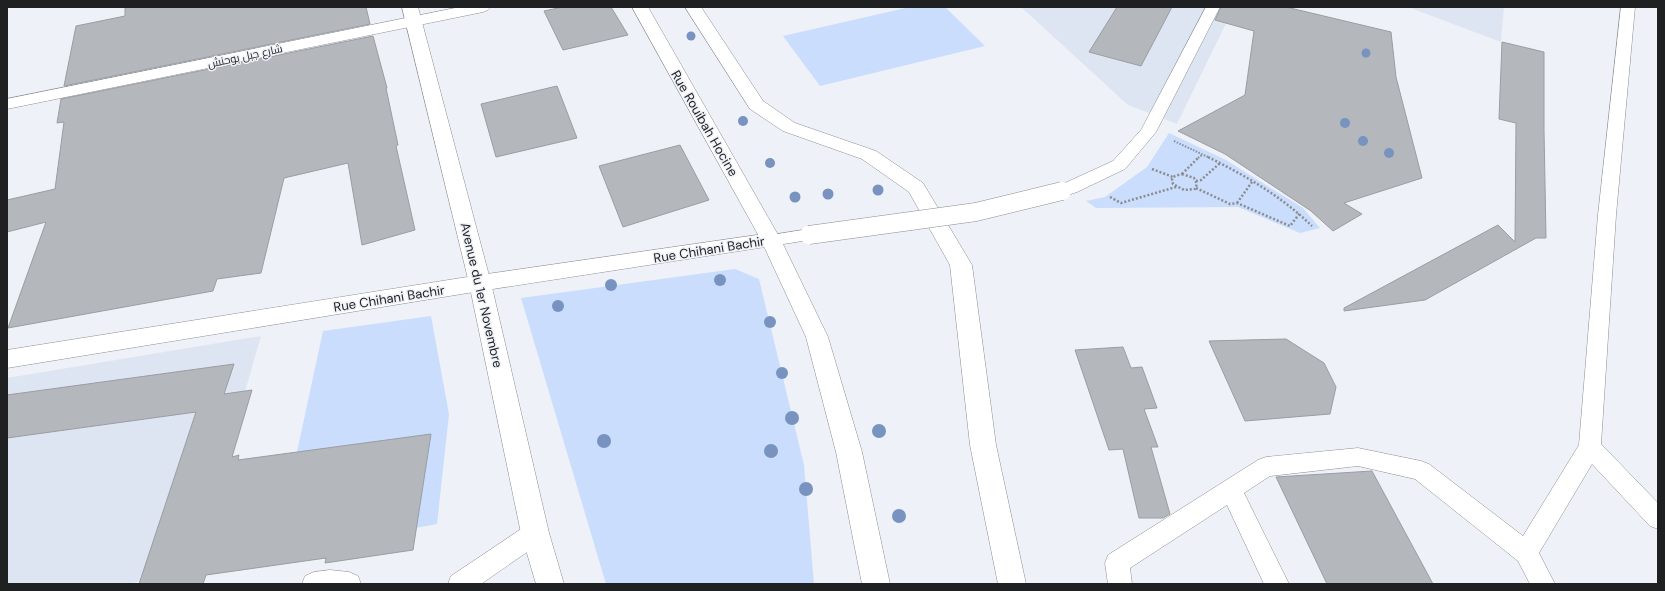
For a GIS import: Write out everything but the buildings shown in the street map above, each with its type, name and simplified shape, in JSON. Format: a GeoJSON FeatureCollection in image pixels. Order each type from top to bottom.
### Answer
{"type":"FeatureCollection","features":[{"type":"Feature","properties":{"kind":"street","name":"شارع جبل بوحنش"},"geometry":{"type":"LineString","coordinates":[[7,104],[412,14],[483,7]]}},
{"type":"Feature","properties":{"kind":"street","name":"Rue Rouibah Hocine"},"geometry":{"type":"LineString","coordinates":[[640,7],[771,240],[817,337],[849,452],[876,584]]}},
{"type":"Feature","properties":{"kind":"street"},"geometry":{"type":"LineString","coordinates":[[694,7],[756,105],[789,127],[869,154],[916,188],[961,265],[983,445],[1012,584]]}},
{"type":"Feature","properties":{"kind":"street","name":"Avenue du 1er Novembre"},"geometry":{"type":"LineString","coordinates":[[412,14],[480,283],[536,532],[550,584]]}},
{"type":"Feature","properties":{"kind":"street","name":"Rue Chihani Bachir"},"geometry":{"type":"LineString","coordinates":[[7,359],[480,283],[771,240]]}},
{"type":"Feature","properties":{"kind":"lane"},"geometry":{"type":"LineString","coordinates":[[771,240],[976,212],[1062,190],[1084,182],[1119,165],[1150,129],[1213,7]]}},
{"type":"Feature","properties":{"kind":"lane"},"geometry":{"type":"LineString","coordinates":[[1526,553],[1590,447],[1607,215],[1628,7]]}},
{"type":"Feature","properties":{"kind":"lane"},"geometry":{"type":"LineString","coordinates":[[1590,447],[1658,519]]}},
{"type":"Feature","properties":{"kind":"lane"},"geometry":{"type":"LineString","coordinates":[[1120,584],[1118,563],[1266,467],[1358,457],[1421,471],[1526,553],[1543,584]]}},
{"type":"Feature","properties":{"kind":"lane"},"geometry":{"type":"LineString","coordinates":[[1231,490],[1277,584]]}},
{"type":"Feature","properties":{"kind":"lane"},"geometry":{"type":"LineString","coordinates":[[460,584],[536,532]]}},
{"type":"Feature","properties":{"kind":"lane"},"geometry":{"type":"LineString","coordinates":[[314,584],[330,582],[349,584]]}},
{"type":"Feature","properties":{"kind":"path"},"geometry":{"type":"LineString","coordinates":[[1150,129],[1220,163],[1252,182],[1300,213],[1312,226]]}},
{"type":"Feature","properties":{"kind":"path"},"geometry":{"type":"LineString","coordinates":[[1152,169],[1173,177],[1182,174],[1202,155]]}},
{"type":"Feature","properties":{"kind":"path"},"geometry":{"type":"LineString","coordinates":[[1196,181],[1201,180],[1220,163]]}},
{"type":"Feature","properties":{"kind":"path"},"geometry":{"type":"LineString","coordinates":[[1182,174],[1190,176],[1196,181]]}},
{"type":"Feature","properties":{"kind":"path"},"geometry":{"type":"LineString","coordinates":[[1173,177],[1172,182],[1176,187]]}},
{"type":"Feature","properties":{"kind":"path"},"geometry":{"type":"LineString","coordinates":[[1196,181],[1196,188]]}},
{"type":"Feature","properties":{"kind":"path"},"geometry":{"type":"LineString","coordinates":[[1084,182],[1121,203],[1176,187],[1188,190],[1196,188],[1230,204],[1237,203],[1290,226],[1300,213]]}},
{"type":"Feature","properties":{"kind":"path"},"geometry":{"type":"LineString","coordinates":[[1237,203],[1252,182]]}},
{"type":"Feature","properties":{"kind":"shaded area"},"geometry":{"type":"Polygon","coordinates":[[[910,7],[945,7],[985,46],[820,86],[783,36],[910,7]]]}},
{"type":"Feature","properties":{"kind":"shaded area"},"geometry":{"type":"Polygon","coordinates":[[[1021,7],[1234,7],[1177,124],[1128,105],[1021,7]]]}},
{"type":"Feature","properties":{"kind":"shaded area"},"geometry":{"type":"Polygon","coordinates":[[[1408,7],[1504,7],[1501,42],[1408,7]]]}},
{"type":"Feature","properties":{"kind":"shaded area"},"geometry":{"type":"Polygon","coordinates":[[[1169,133],[1226,160],[1303,208],[1320,228],[1300,233],[1238,207],[1096,208],[1086,201],[1105,197],[1147,167],[1169,133]]]}},
{"type":"Feature","properties":{"kind":"shaded area"},"geometry":{"type":"Polygon","coordinates":[[[735,269],[759,279],[804,465],[814,584],[606,584],[521,298],[735,269]]]}},
{"type":"Feature","properties":{"kind":"shaded area"},"geometry":{"type":"Polygon","coordinates":[[[431,316],[449,414],[437,524],[275,554],[323,331],[431,316]]]}},
{"type":"Feature","properties":{"kind":"shaded area"},"geometry":{"type":"Polygon","coordinates":[[[261,336],[193,571],[126,584],[7,584],[7,378],[261,336]]]}}]}
